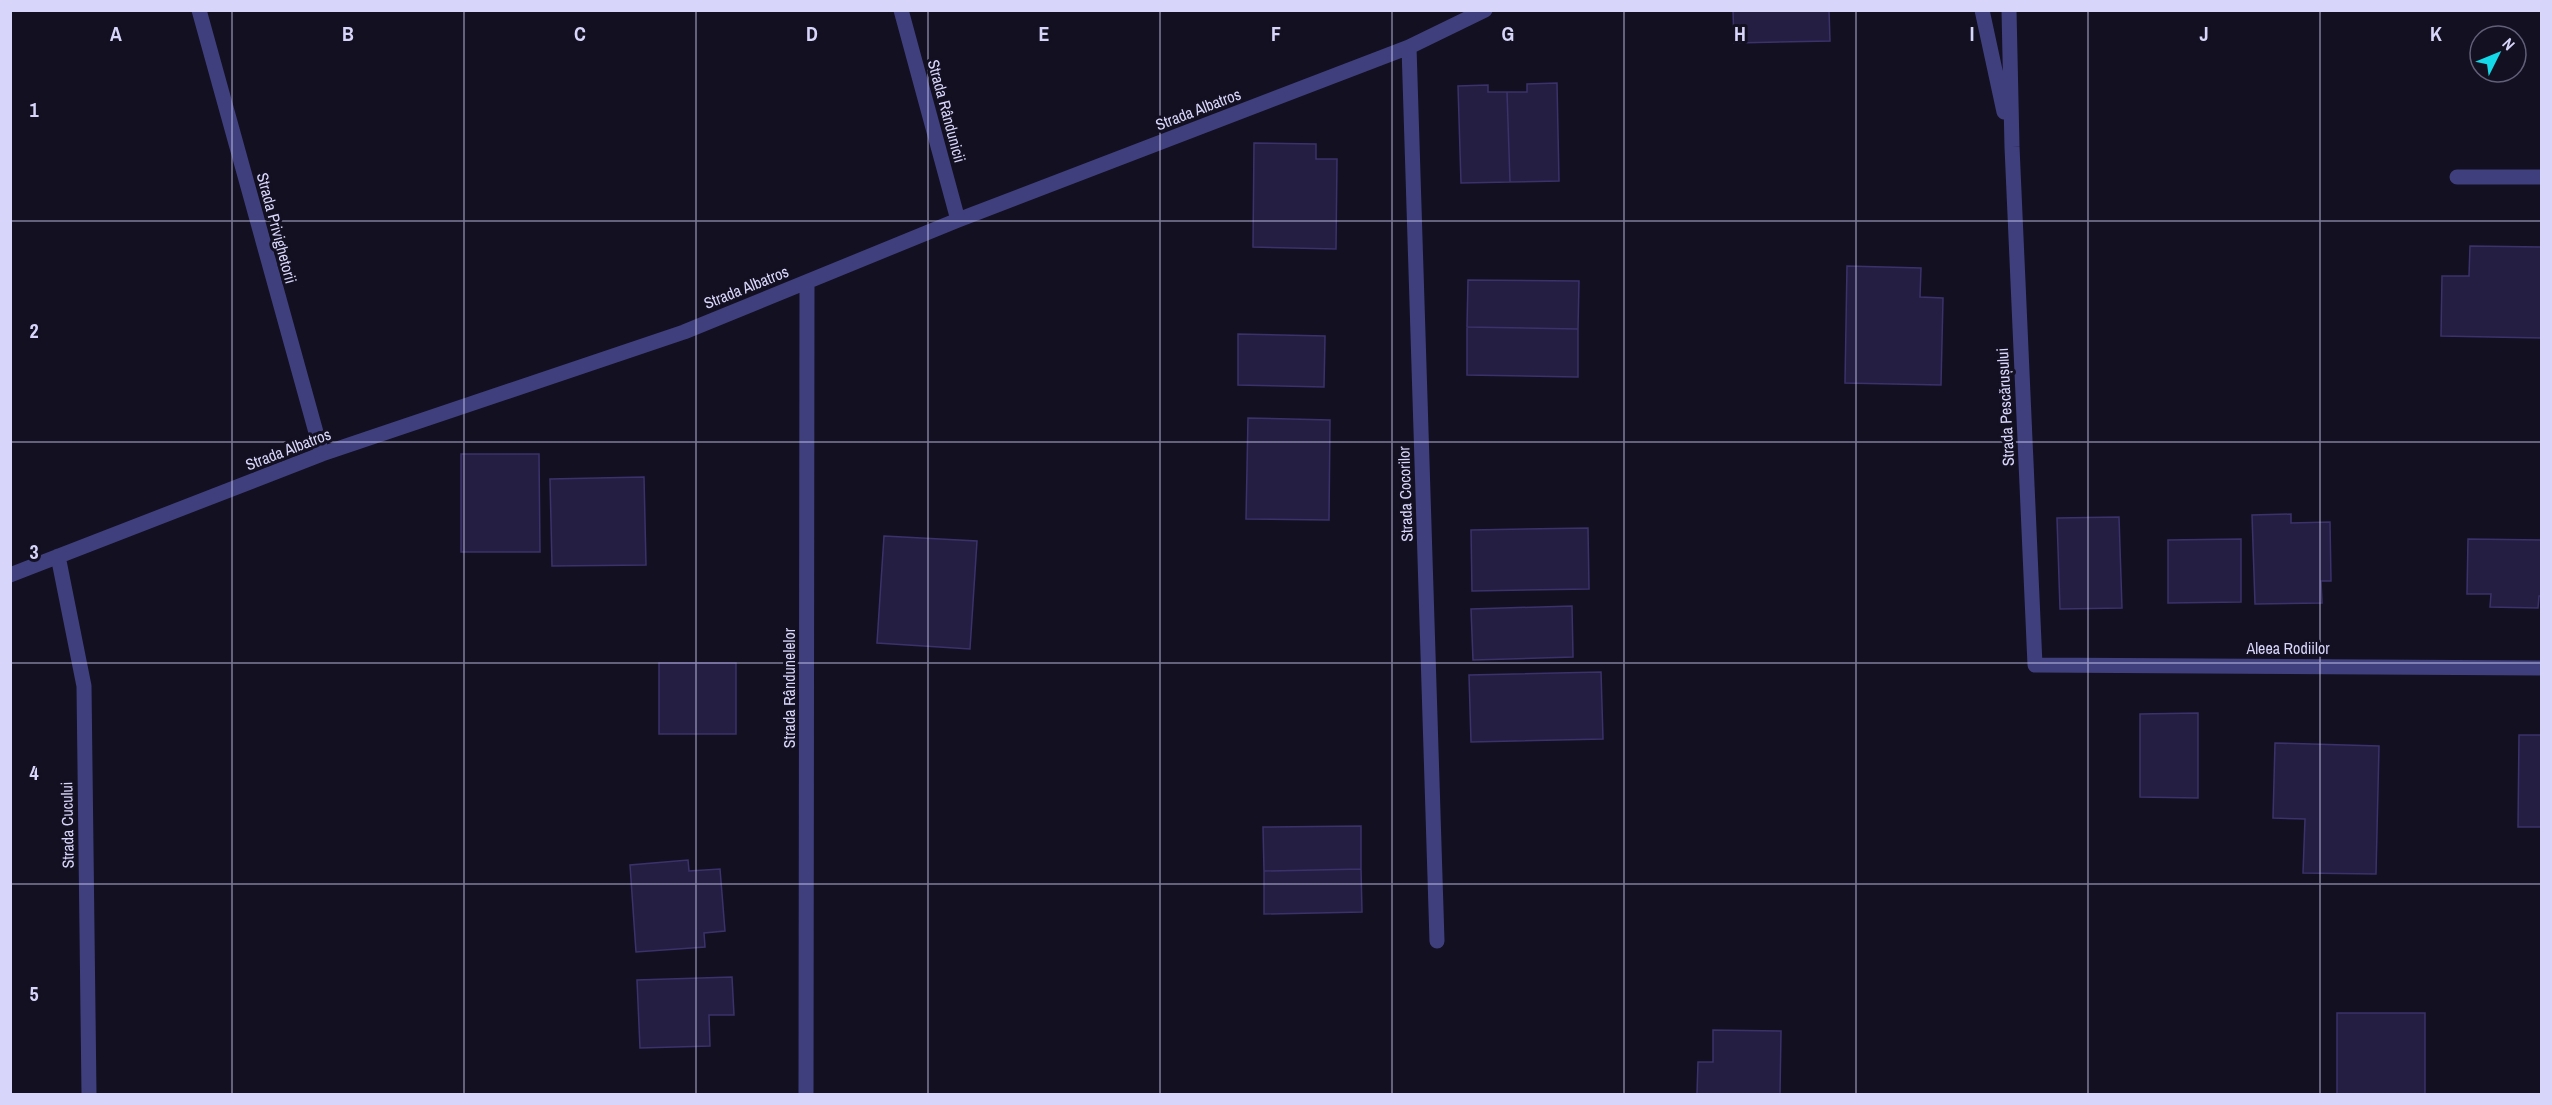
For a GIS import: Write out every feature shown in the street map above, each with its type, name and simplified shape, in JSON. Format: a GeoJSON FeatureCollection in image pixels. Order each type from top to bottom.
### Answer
{"type":"FeatureCollection","features":[{"type":"Feature","properties":{"kind":"street","name":"Strada Privighetorii"},"geometry":{"type":"LineString","coordinates":[[199,10],[322,454]]}},
{"type":"Feature","properties":{"kind":"street","name":"Strada Rândunicii"},"geometry":{"type":"LineString","coordinates":[[901,10],[958,220]]}},
{"type":"Feature","properties":{"kind":"street","name":"Strada Albatros"},"geometry":{"type":"LineString","coordinates":[[10,575],[322,454],[684,332],[958,220],[1409,46],[1485,10]]}},
{"type":"Feature","properties":{"kind":"street","name":"Strada Pescărușului"},"geometry":{"type":"LineString","coordinates":[[1982,10],[2012,147]]}},
{"type":"Feature","properties":{"kind":"street","name":"Strada Pescărușului"},"geometry":{"type":"LineString","coordinates":[[2009,10],[2012,147],[2035,665]]}},
{"type":"Feature","properties":{"kind":"street","name":"Strada Cocorilor"},"geometry":{"type":"LineString","coordinates":[[1409,46],[1437,940]]}},
{"type":"Feature","properties":{"kind":"street"},"geometry":{"type":"LineString","coordinates":[[2457,177],[2541,177]]}},
{"type":"Feature","properties":{"kind":"street","name":"Strada Rândunelelor"},"geometry":{"type":"LineString","coordinates":[[806,1095],[807,282]]}},
{"type":"Feature","properties":{"kind":"street","name":"Strada Cucului"},"geometry":{"type":"LineString","coordinates":[[58,556],[84,686],[89,1095]]}},
{"type":"Feature","properties":{"kind":"street","name":"Aleea Rodiilor"},"geometry":{"type":"LineString","coordinates":[[2035,665],[2541,668]]}},
{"type":"Feature","properties":{"kind":"building"},"geometry":{"type":"Polygon","coordinates":[[[1733,10],[1829,10],[1830,41],[1734,43],[1733,10]]]}},
{"type":"Feature","properties":{"kind":"building"},"geometry":{"type":"Polygon","coordinates":[[[1557,83],[1559,181],[1510,182],[1507,92],[1527,92],[1527,84],[1557,83]]]}},
{"type":"Feature","properties":{"kind":"building"},"geometry":{"type":"Polygon","coordinates":[[[1488,85],[1488,92],[1507,92],[1510,182],[1461,183],[1458,86],[1488,85]]]}},
{"type":"Feature","properties":{"kind":"building"},"geometry":{"type":"Polygon","coordinates":[[[1254,143],[1316,144],[1316,159],[1337,159],[1336,249],[1253,247],[1254,143]]]}},
{"type":"Feature","properties":{"kind":"building"},"geometry":{"type":"Polygon","coordinates":[[[2470,246],[2542,247],[2542,338],[2441,336],[2442,276],[2469,276],[2470,246]]]}},
{"type":"Feature","properties":{"kind":"building"},"geometry":{"type":"Polygon","coordinates":[[[1847,266],[1921,268],[1920,297],[1943,298],[1941,385],[1845,383],[1847,266]]]}},
{"type":"Feature","properties":{"kind":"building"},"geometry":{"type":"Polygon","coordinates":[[[1468,280],[1579,281],[1578,329],[1467,327],[1468,280]]]}},
{"type":"Feature","properties":{"kind":"building"},"geometry":{"type":"Polygon","coordinates":[[[1467,327],[1578,329],[1578,377],[1467,375],[1467,327]]]}},
{"type":"Feature","properties":{"kind":"building"},"geometry":{"type":"Polygon","coordinates":[[[1238,334],[1325,336],[1324,387],[1238,385],[1238,334]]]}},
{"type":"Feature","properties":{"kind":"building"},"geometry":{"type":"Polygon","coordinates":[[[1248,418],[1330,420],[1329,520],[1246,519],[1248,418]]]}},
{"type":"Feature","properties":{"kind":"building"},"geometry":{"type":"Polygon","coordinates":[[[461,454],[539,454],[540,552],[461,552],[461,454]]]}},
{"type":"Feature","properties":{"kind":"building"},"geometry":{"type":"Polygon","coordinates":[[[644,477],[646,565],[552,566],[550,479],[644,477]]]}},
{"type":"Feature","properties":{"kind":"building"},"geometry":{"type":"Polygon","coordinates":[[[2291,514],[2291,523],[2330,522],[2331,581],[2321,581],[2322,603],[2255,604],[2252,515],[2291,514]]]}},
{"type":"Feature","properties":{"kind":"building"},"geometry":{"type":"Polygon","coordinates":[[[2119,517],[2122,608],[2060,609],[2057,518],[2119,517]]]}},
{"type":"Feature","properties":{"kind":"building"},"geometry":{"type":"Polygon","coordinates":[[[1588,528],[1589,589],[1472,591],[1471,530],[1588,528]]]}},
{"type":"Feature","properties":{"kind":"building"},"geometry":{"type":"Polygon","coordinates":[[[884,536],[977,541],[970,649],[877,643],[884,536]]]}},
{"type":"Feature","properties":{"kind":"building"},"geometry":{"type":"Polygon","coordinates":[[[2241,539],[2241,602],[2168,603],[2168,540],[2241,539]]]}},
{"type":"Feature","properties":{"kind":"building"},"geometry":{"type":"Polygon","coordinates":[[[2468,539],[2542,540],[2542,596],[2539,596],[2538,608],[2490,607],[2491,594],[2467,594],[2468,539]]]}},
{"type":"Feature","properties":{"kind":"building"},"geometry":{"type":"Polygon","coordinates":[[[1572,606],[1573,657],[1473,660],[1471,609],[1572,606]]]}},
{"type":"Feature","properties":{"kind":"building"},"geometry":{"type":"Polygon","coordinates":[[[659,663],[736,663],[736,734],[659,734],[659,663]]]}},
{"type":"Feature","properties":{"kind":"building"},"geometry":{"type":"Polygon","coordinates":[[[1601,672],[1603,739],[1471,742],[1469,675],[1601,672]]]}},
{"type":"Feature","properties":{"kind":"building"},"geometry":{"type":"Polygon","coordinates":[[[2198,713],[2198,798],[2140,797],[2140,714],[2198,713]]]}},
{"type":"Feature","properties":{"kind":"building"},"geometry":{"type":"Polygon","coordinates":[[[2519,735],[2542,735],[2542,827],[2518,827],[2519,735]]]}},
{"type":"Feature","properties":{"kind":"building"},"geometry":{"type":"Polygon","coordinates":[[[2275,743],[2379,746],[2376,874],[2303,873],[2305,819],[2273,818],[2275,743]]]}},
{"type":"Feature","properties":{"kind":"building"},"geometry":{"type":"Polygon","coordinates":[[[1361,826],[1361,869],[1264,871],[1263,827],[1361,826]]]}},
{"type":"Feature","properties":{"kind":"building"},"geometry":{"type":"Polygon","coordinates":[[[688,860],[689,871],[720,869],[725,931],[704,933],[705,947],[636,952],[630,865],[688,860]]]}},
{"type":"Feature","properties":{"kind":"building"},"geometry":{"type":"Polygon","coordinates":[[[1361,869],[1362,912],[1264,914],[1264,871],[1361,869]]]}},
{"type":"Feature","properties":{"kind":"building"},"geometry":{"type":"Polygon","coordinates":[[[732,977],[734,1015],[709,1015],[710,1046],[640,1048],[637,980],[732,977]]]}},
{"type":"Feature","properties":{"kind":"building"},"geometry":{"type":"Polygon","coordinates":[[[2337,1013],[2425,1013],[2425,1094],[2337,1094],[2337,1013]]]}},
{"type":"Feature","properties":{"kind":"building"},"geometry":{"type":"Polygon","coordinates":[[[1713,1030],[1781,1031],[1780,1094],[1697,1094],[1698,1062],[1713,1062],[1713,1030]]]}}]}
